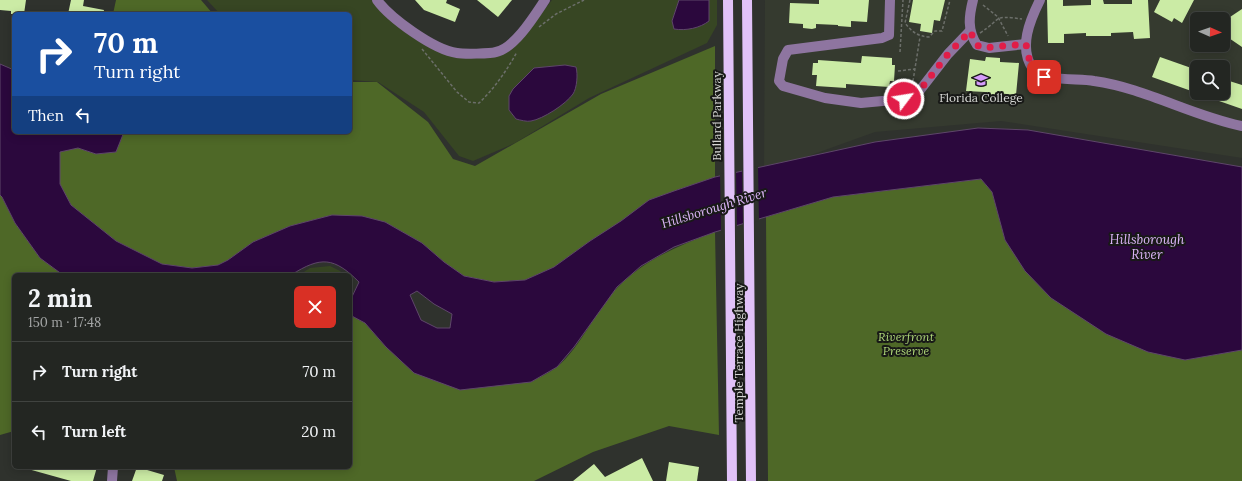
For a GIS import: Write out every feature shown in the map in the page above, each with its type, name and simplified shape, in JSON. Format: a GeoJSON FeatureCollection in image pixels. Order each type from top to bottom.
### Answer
{"type":"FeatureCollection","features":[{"type":"Feature","properties":{"kind":"main road","name":"Bullard Parkway"},"geometry":{"type":"LineString","coordinates":[[728,0],[729,233]]}},
{"type":"Feature","properties":{"kind":"main road","name":"Temple Terrace Highway"},"geometry":{"type":"LineString","coordinates":[[747,0],[752,481]]}},
{"type":"Feature","properties":{"kind":"main road","name":"Temple Terrace Highway"},"geometry":{"type":"LineString","coordinates":[[729,233],[732,481]]}},
{"type":"Feature","properties":{"kind":"street"},"geometry":{"type":"LineString","coordinates":[[376,0],[410,31],[435,45],[456,54],[497,52],[515,40],[545,0]]}},
{"type":"Feature","properties":{"kind":"street"},"geometry":{"type":"LineString","coordinates":[[890,0],[890,34],[882,38],[788,50],[782,59],[779,81],[783,86],[825,98],[862,103],[904,99],[917,94],[948,54],[973,33]]}},
{"type":"Feature","properties":{"kind":"street"},"geometry":{"type":"LineString","coordinates":[[973,0],[969,18],[977,45],[982,48],[1026,44]]}},
{"type":"Feature","properties":{"kind":"street"},"geometry":{"type":"LineString","coordinates":[[1040,0],[1033,14],[1026,44],[1028,57],[1033,70],[1044,77],[1093,80],[1121,85],[1242,126]]}},
{"type":"Feature","properties":{"kind":"street"},"geometry":{"type":"LineString","coordinates":[[112,481],[113,469]]}},
{"type":"Feature","properties":{"kind":"path"},"geometry":{"type":"LineString","coordinates":[[900,52],[902,0]]}},
{"type":"Feature","properties":{"kind":"path"},"geometry":{"type":"LineString","coordinates":[[905,23],[910,0]]}},
{"type":"Feature","properties":{"kind":"path"},"geometry":{"type":"LineString","coordinates":[[905,23],[914,34],[921,36],[929,36],[935,31],[942,31],[950,0]]}},
{"type":"Feature","properties":{"kind":"path"},"geometry":{"type":"LineString","coordinates":[[983,5],[998,17],[1010,40]]}},
{"type":"Feature","properties":{"kind":"path"},"geometry":{"type":"LineString","coordinates":[[973,33],[982,32],[998,17],[1003,16],[1026,19]]}},
{"type":"Feature","properties":{"kind":"path"},"geometry":{"type":"LineString","coordinates":[[914,81],[921,36]]}},
{"type":"Feature","properties":{"kind":"path"},"geometry":{"type":"LineString","coordinates":[[898,71],[915,70]]}},
{"type":"Feature","properties":{"kind":"shaded area","name":"Florida College"},"geometry":{"type":"Polygon","coordinates":[[[765,0],[1242,0],[1242,158],[1001,121],[875,132],[764,172],[765,0]]]}},
{"type":"Feature","properties":{"kind":"green space"},"geometry":{"type":"Polygon","coordinates":[[[116,0],[201,0],[211,12],[113,12],[116,0]]]}},
{"type":"Feature","properties":{"kind":"green space"},"geometry":{"type":"Polygon","coordinates":[[[207,0],[372,0],[384,15],[421,42],[500,56],[532,26],[552,0],[717,0],[717,25],[707,43],[589,98],[515,143],[473,161],[459,156],[424,112],[378,82],[352,80],[352,12],[218,12],[207,0]]]}},
{"type":"Feature","properties":{"kind":"green space"},"geometry":{"type":"Polygon","coordinates":[[[715,46],[715,177],[674,191],[590,241],[554,267],[525,280],[494,282],[464,276],[444,262],[422,243],[385,222],[332,215],[290,226],[253,242],[228,260],[218,265],[192,268],[162,264],[116,241],[71,205],[60,184],[60,151],[78,148],[96,154],[116,152],[123,134],[352,134],[352,82],[377,82],[428,122],[453,159],[475,166],[601,94],[715,46]]]}},
{"type":"Feature","properties":{"kind":"green space","name":"Riverfront Preserve"},"geometry":{"type":"Polygon","coordinates":[[[981,179],[992,192],[1005,240],[1185,360],[1242,350],[1242,481],[768,481],[766,217],[833,197],[981,179]]]}},
{"type":"Feature","properties":{"kind":"green space"},"geometry":{"type":"Polygon","coordinates":[[[0,195],[15,223],[40,258],[60,273],[12,273],[12,432],[0,435],[0,195]]]}},
{"type":"Feature","properties":{"kind":"green space"},"geometry":{"type":"Polygon","coordinates":[[[715,232],[719,435],[669,426],[593,452],[534,481],[177,481],[174,469],[352,469],[352,316],[365,323],[386,347],[531,382],[554,369],[566,359],[610,296],[628,277],[651,261],[689,242],[715,232]]]}},
{"type":"Feature","properties":{"kind":"green space"},"geometry":{"type":"Polygon","coordinates":[[[330,266],[342,273],[302,273],[310,268],[330,266]]]}},
{"type":"Feature","properties":{"kind":"water"},"geometry":{"type":"Polygon","coordinates":[[[679,0],[709,0],[709,21],[693,28],[683,30],[674,29],[672,21],[679,0]]]}},
{"type":"Feature","properties":{"kind":"water","name":"Hillsborough River"},"geometry":{"type":"Polygon","coordinates":[[[0,64],[12,69],[12,134],[123,134],[116,152],[96,154],[78,148],[60,152],[60,184],[71,205],[116,241],[162,264],[192,268],[218,265],[228,260],[253,242],[290,226],[332,215],[362,216],[385,222],[422,243],[444,262],[464,276],[494,282],[525,280],[554,267],[649,200],[715,177],[875,142],[978,128],[1028,130],[1242,167],[1242,350],[1185,360],[1148,352],[1106,334],[1051,298],[1025,271],[1005,240],[992,192],[981,179],[833,197],[715,232],[674,247],[641,266],[617,287],[574,347],[557,367],[531,382],[460,390],[414,373],[386,347],[365,323],[352,316],[352,297],[359,282],[352,276],[352,273],[349,273],[334,264],[319,262],[295,273],[60,273],[40,258],[15,223],[0,195],[0,64]],[[417,291],[410,295],[421,320],[437,328],[450,328],[452,314],[434,304],[417,291]]]}},
{"type":"Feature","properties":{"kind":"water"},"geometry":{"type":"Polygon","coordinates":[[[565,65],[576,67],[577,70],[577,81],[573,94],[570,98],[554,110],[536,120],[528,121],[516,119],[509,110],[509,96],[513,89],[534,68],[565,65]]]}},
{"type":"Feature","properties":{"kind":"pier"},"geometry":{"type":"Polygon","coordinates":[[[758,166],[759,221],[743,226],[742,169],[758,166]]]}},
{"type":"Feature","properties":{"kind":"pier"},"geometry":{"type":"Polygon","coordinates":[[[736,170],[737,227],[721,232],[720,174],[736,170]]]}},
{"type":"Feature","properties":{"kind":"building"},"geometry":{"type":"Polygon","coordinates":[[[0,0],[26,0],[24,12],[12,12],[11,14],[11,11],[0,10],[0,0]]]}},
{"type":"Feature","properties":{"kind":"building"},"geometry":{"type":"Polygon","coordinates":[[[71,0],[84,0],[83,6],[104,10],[104,12],[68,12],[71,0]]]}},
{"type":"Feature","properties":{"kind":"building"},"geometry":{"type":"Polygon","coordinates":[[[415,0],[447,0],[446,3],[460,9],[455,22],[424,10],[415,0]]]}},
{"type":"Feature","properties":{"kind":"building"},"geometry":{"type":"Polygon","coordinates":[[[477,0],[512,0],[498,17],[477,0]]]}},
{"type":"Feature","properties":{"kind":"building"},"geometry":{"type":"Polygon","coordinates":[[[819,0],[869,0],[867,22],[851,21],[851,27],[816,24],[816,28],[812,29],[803,28],[803,24],[789,23],[790,3],[819,4],[819,0]]]}},
{"type":"Feature","properties":{"kind":"building"},"geometry":{"type":"Polygon","coordinates":[[[913,0],[945,0],[940,21],[934,20],[932,33],[920,31],[921,24],[909,22],[913,0]]]}},
{"type":"Feature","properties":{"kind":"building"},"geometry":{"type":"Polygon","coordinates":[[[1047,0],[1063,0],[1063,6],[1091,5],[1091,0],[1103,0],[1104,4],[1132,4],[1132,0],[1148,0],[1150,38],[1134,39],[1133,32],[1111,33],[1111,36],[1086,36],[1086,33],[1064,34],[1064,43],[1048,43],[1047,0]]]}},
{"type":"Feature","properties":{"kind":"building"},"geometry":{"type":"Polygon","coordinates":[[[1160,0],[1194,0],[1182,23],[1174,18],[1172,22],[1154,12],[1160,0]]]}},
{"type":"Feature","properties":{"kind":"building"},"geometry":{"type":"Polygon","coordinates":[[[1242,9],[1242,47],[1230,39],[1230,17],[1242,9]]]}},
{"type":"Feature","properties":{"kind":"building"},"geometry":{"type":"Polygon","coordinates":[[[862,56],[892,58],[892,65],[895,65],[894,81],[890,81],[889,87],[846,84],[846,88],[816,86],[817,75],[812,75],[813,63],[818,63],[818,60],[861,63],[862,56]]]}},
{"type":"Feature","properties":{"kind":"building"},"geometry":{"type":"Polygon","coordinates":[[[986,57],[1000,58],[1000,62],[1019,63],[1016,95],[997,93],[997,98],[984,97],[985,92],[966,91],[970,59],[985,61],[986,57]]]}},
{"type":"Feature","properties":{"kind":"building"},"geometry":{"type":"Polygon","coordinates":[[[1160,57],[1190,68],[1190,91],[1152,77],[1160,57]]]}},
{"type":"Feature","properties":{"kind":"building"},"geometry":{"type":"Polygon","coordinates":[[[1230,81],[1242,85],[1242,109],[1216,100],[1230,100],[1230,81]]]}},
{"type":"Feature","properties":{"kind":"building"},"geometry":{"type":"Polygon","coordinates":[[[642,458],[653,481],[573,481],[594,464],[605,477],[642,458]]]}},
{"type":"Feature","properties":{"kind":"building"},"geometry":{"type":"Polygon","coordinates":[[[669,462],[699,467],[697,481],[666,481],[669,462]]]}},
{"type":"Feature","properties":{"kind":"building"},"geometry":{"type":"Polygon","coordinates":[[[28,469],[96,469],[93,481],[71,481],[28,469]]]}},
{"type":"Feature","properties":{"kind":"building"},"geometry":{"type":"Polygon","coordinates":[[[136,469],[144,469],[164,475],[162,481],[132,481],[136,469]]]}},
{"type":"Feature","properties":{"kind":"place","name":"Florida College"},"geometry":{"type":"Point","coordinates":[981,80]}},
{"type":"Feature","properties":{"kind":"route"},"geometry":{"type":"LineString","coordinates":[[904,99],[917,94],[948,54],[970,31],[977,45],[982,48],[1026,44],[1028,57],[1033,70],[1044,77]]}}]}
